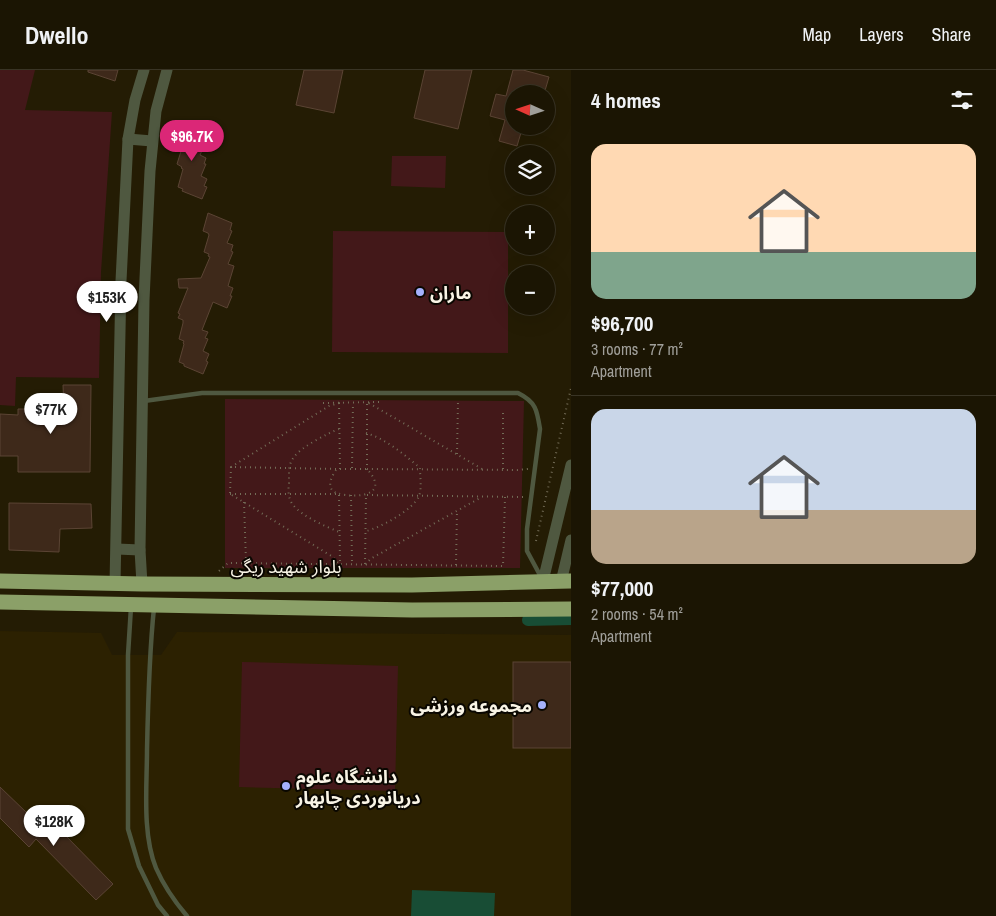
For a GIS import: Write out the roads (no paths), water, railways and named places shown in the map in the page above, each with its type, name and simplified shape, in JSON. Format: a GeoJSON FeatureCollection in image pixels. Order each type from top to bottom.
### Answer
{"type":"FeatureCollection","features":[{"type":"Feature","properties":{"kind":"highway","name":"بلوار شهید ریگی"},"geometry":{"type":"LineString","coordinates":[[0,581],[205,585],[412,585],[566,582]]}},
{"type":"Feature","properties":{"kind":"highway"},"geometry":{"type":"LineString","coordinates":[[0,602],[412,610],[571,609]]}},
{"type":"Feature","properties":{"kind":"street"},"geometry":{"type":"LineString","coordinates":[[115,584],[121,281],[128,139],[135,100],[144,70]]}},
{"type":"Feature","properties":{"kind":"street"},"geometry":{"type":"LineString","coordinates":[[142,584],[140,550],[144,300],[152,142],[156,111],[167,70]]}},
{"type":"Feature","properties":{"kind":"street"},"geometry":{"type":"LineString","coordinates":[[128,139],[152,142]]}},
{"type":"Feature","properties":{"kind":"street"},"geometry":{"type":"LineString","coordinates":[[544,581],[571,465]]}},
{"type":"Feature","properties":{"kind":"street"},"geometry":{"type":"LineString","coordinates":[[566,582],[565,565],[571,540]]}},
{"type":"Feature","properties":{"kind":"street"},"geometry":{"type":"LineString","coordinates":[[117,548],[140,550]]}},
{"type":"Feature","properties":{"kind":"street"},"geometry":{"type":"LineString","coordinates":[[549,560],[556,566],[565,565]]}},
{"type":"Feature","properties":{"kind":"lane"},"geometry":{"type":"LineString","coordinates":[[143,401],[202,393],[518,393],[530,399],[537,413],[540,429],[527,528],[527,552],[544,581]]}},
{"type":"Feature","properties":{"kind":"lane"},"geometry":{"type":"LineString","coordinates":[[131,605],[128,655],[128,829],[139,866],[158,905],[167,916]]}},
{"type":"Feature","properties":{"kind":"lane"},"geometry":{"type":"LineString","coordinates":[[154,606],[149,655],[146,794],[148,838],[156,868],[179,907],[187,916]]}},
{"type":"Feature","properties":{"kind":"waterway"},"geometry":{"type":"LineString","coordinates":[[528,620],[571,619]]}},
{"type":"Feature","properties":{"kind":"place","name":"ماران"},"geometry":{"type":"Point","coordinates":[420,292]}},
{"type":"Feature","properties":{"kind":"place","name":"مجموعه ورزشی"},"geometry":{"type":"Point","coordinates":[542,705]}},
{"type":"Feature","properties":{"kind":"place","name":"دانشگاه علوم دریانوردی چابهار"},"geometry":{"type":"Point","coordinates":[286,786]}}]}
